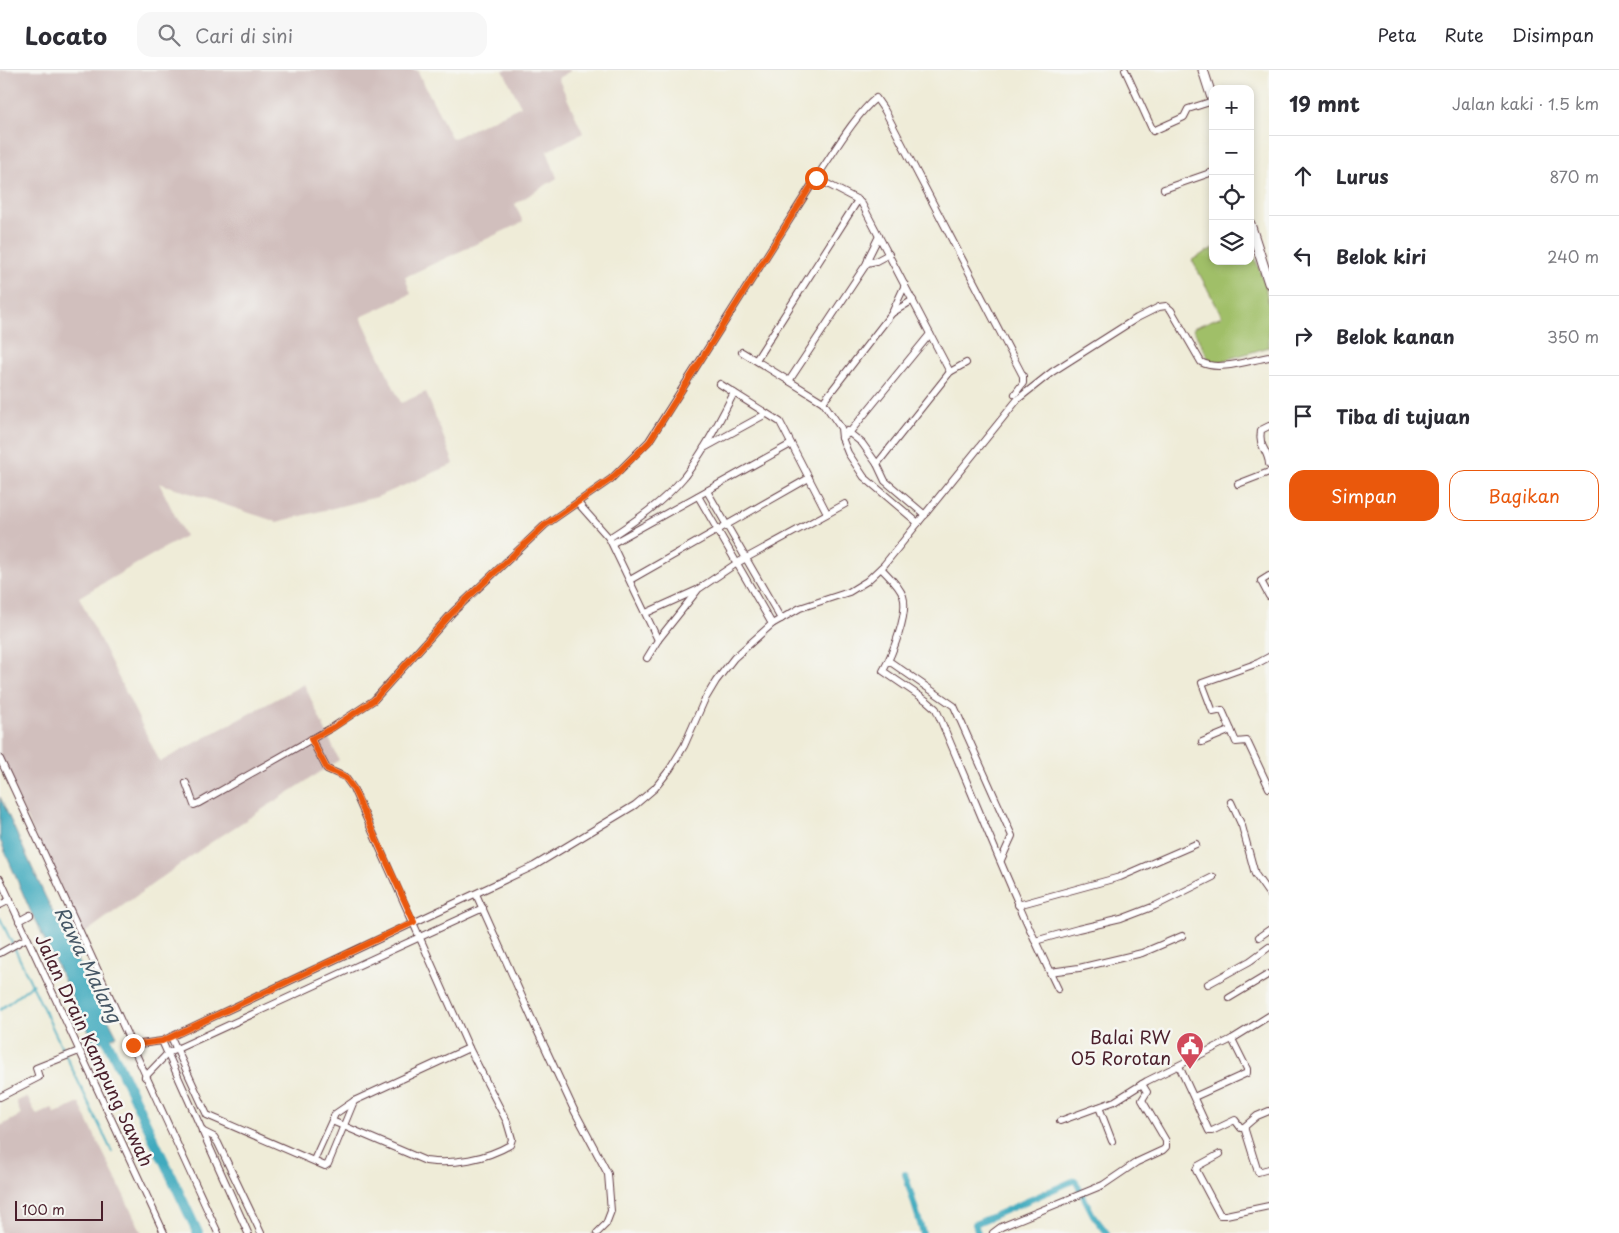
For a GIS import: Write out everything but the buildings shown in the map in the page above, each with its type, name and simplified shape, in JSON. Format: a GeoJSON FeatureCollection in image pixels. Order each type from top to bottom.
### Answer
{"type":"FeatureCollection","features":[{"type":"Feature","properties":{"kind":"street"},"geometry":{"type":"LineString","coordinates":[[1126,70],[1153,131],[1184,117],[1189,109],[1209,102]]}},
{"type":"Feature","properties":{"kind":"street"},"geometry":{"type":"LineString","coordinates":[[1203,70],[1209,89]]}},
{"type":"Feature","properties":{"kind":"street"},"geometry":{"type":"LineString","coordinates":[[186,783],[194,805],[221,792],[367,706],[453,612],[545,525],[611,479],[649,442],[816,178],[871,102],[876,98],[886,111],[1023,376],[1022,383],[1015,394]]}},
{"type":"Feature","properties":{"kind":"street"},"geometry":{"type":"LineString","coordinates":[[1164,189],[1209,173]]}},
{"type":"Feature","properties":{"kind":"street"},"geometry":{"type":"LineString","coordinates":[[816,178],[858,200],[862,204],[950,372]]}},
{"type":"Feature","properties":{"kind":"street"},"geometry":{"type":"LineString","coordinates":[[756,360],[858,200]]}},
{"type":"Feature","properties":{"kind":"street"},"geometry":{"type":"LineString","coordinates":[[789,381],[867,263],[880,236]]}},
{"type":"Feature","properties":{"kind":"street"},"geometry":{"type":"LineString","coordinates":[[1254,236],[1269,283]]}},
{"type":"Feature","properties":{"kind":"street"},"geometry":{"type":"LineString","coordinates":[[867,263],[876,261],[889,254]]}},
{"type":"Feature","properties":{"kind":"street"},"geometry":{"type":"LineString","coordinates":[[823,402],[892,313],[905,285]]}},
{"type":"Feature","properties":{"kind":"street"},"geometry":{"type":"LineString","coordinates":[[892,313],[913,300]]}},
{"type":"Feature","properties":{"kind":"street"},"geometry":{"type":"LineString","coordinates":[[133,1045],[162,1041],[171,1037],[534,866],[635,805],[655,788],[670,770],[684,746],[704,701],[716,681],[734,658],[772,624],[800,608],[849,592],[867,581],[881,568],[925,515],[1018,399],[1052,372],[1137,318],[1159,306],[1166,306],[1171,310],[1201,362],[1208,366],[1220,366],[1269,357]]}},
{"type":"Feature","properties":{"kind":"street"},"geometry":{"type":"LineString","coordinates":[[842,438],[850,432],[930,334]]}},
{"type":"Feature","properties":{"kind":"street"},"geometry":{"type":"LineString","coordinates":[[742,352],[823,402],[841,428],[842,438],[853,463],[878,490],[918,523]]}},
{"type":"Feature","properties":{"kind":"street"},"geometry":{"type":"LineString","coordinates":[[877,464],[950,372],[966,363]]}},
{"type":"Feature","properties":{"kind":"street"},"geometry":{"type":"LineString","coordinates":[[720,384],[780,422],[827,513]]}},
{"type":"Feature","properties":{"kind":"street"},"geometry":{"type":"LineString","coordinates":[[611,541],[649,511],[685,475],[734,394]]}},
{"type":"Feature","properties":{"kind":"street"},"geometry":{"type":"LineString","coordinates":[[702,449],[766,414]]}},
{"type":"Feature","properties":{"kind":"street"},"geometry":{"type":"LineString","coordinates":[[1269,426],[1262,430],[1260,441],[1269,464]]}},
{"type":"Feature","properties":{"kind":"street"},"geometry":{"type":"LineString","coordinates":[[841,428],[850,432],[862,443],[877,464],[885,481],[925,515]]}},
{"type":"Feature","properties":{"kind":"street"},"geometry":{"type":"LineString","coordinates":[[611,541],[698,496],[791,444]]}},
{"type":"Feature","properties":{"kind":"street"},"geometry":{"type":"LineString","coordinates":[[1238,484],[1269,472]]}},
{"type":"Feature","properties":{"kind":"street"},"geometry":{"type":"LineString","coordinates":[[630,580],[809,478]]}},
{"type":"Feature","properties":{"kind":"street"},"geometry":{"type":"LineString","coordinates":[[878,490],[885,481]]}},
{"type":"Feature","properties":{"kind":"street"},"geometry":{"type":"LineString","coordinates":[[707,491],[781,619]]}},
{"type":"Feature","properties":{"kind":"street"},"geometry":{"type":"LineString","coordinates":[[698,496],[772,624]]}},
{"type":"Feature","properties":{"kind":"street"},"geometry":{"type":"LineString","coordinates":[[578,503],[611,541],[658,640]]}},
{"type":"Feature","properties":{"kind":"street"},"geometry":{"type":"LineString","coordinates":[[646,613],[697,590],[737,563],[845,504]]}},
{"type":"Feature","properties":{"kind":"street"},"geometry":{"type":"LineString","coordinates":[[881,568],[895,583],[903,596],[905,611],[889,661],[883,671],[936,709],[1001,860],[1018,905],[1058,989]]}},
{"type":"Feature","properties":{"kind":"street"},"geometry":{"type":"LineString","coordinates":[[1269,576],[1261,582],[1269,596]]}},
{"type":"Feature","properties":{"kind":"street"},"geometry":{"type":"LineString","coordinates":[[647,658],[658,640],[697,590]]}},
{"type":"Feature","properties":{"kind":"street"},"geometry":{"type":"LineString","coordinates":[[1269,657],[1258,663],[1202,683],[1213,712],[1222,710],[1236,742],[1247,740],[1269,786]]}},
{"type":"Feature","properties":{"kind":"street"},"geometry":{"type":"LineString","coordinates":[[889,661],[954,706],[1012,836],[1001,860]]}},
{"type":"Feature","properties":{"kind":"street"},"geometry":{"type":"LineString","coordinates":[[936,709],[943,699]]}},
{"type":"Feature","properties":{"kind":"street"},"geometry":{"type":"LineString","coordinates":[[1202,742],[1231,730]]}},
{"type":"Feature","properties":{"kind":"street"},"geometry":{"type":"LineString","coordinates":[[311,739],[327,769],[345,777],[353,788],[469,1048],[507,1122],[512,1139],[510,1145],[490,1155],[441,1164],[426,1161],[332,1121]]}},
{"type":"Feature","properties":{"kind":"street"},"geometry":{"type":"LineString","coordinates":[[0,759],[218,1233]]}},
{"type":"Feature","properties":{"kind":"street"},"geometry":{"type":"LineString","coordinates":[[1231,802],[1242,826],[1255,874],[1269,894]]}},
{"type":"Feature","properties":{"kind":"street"},"geometry":{"type":"LineString","coordinates":[[1018,905],[1120,877],[1196,844]]}},
{"type":"Feature","properties":{"kind":"street"},"geometry":{"type":"LineString","coordinates":[[1035,941],[1078,928],[1121,919],[1155,906],[1213,877]]}},
{"type":"Feature","properties":{"kind":"street","name":"Jalan Drain Kampung Sawah"},"geometry":{"type":"LineString","coordinates":[[0,879],[164,1233]]}},
{"type":"Feature","properties":{"kind":"street"},"geometry":{"type":"LineString","coordinates":[[475,894],[574,1110],[608,1174],[611,1211],[606,1224],[597,1233]]}},
{"type":"Feature","properties":{"kind":"street"},"geometry":{"type":"LineString","coordinates":[[0,905],[10,900]]}},
{"type":"Feature","properties":{"kind":"street"},"geometry":{"type":"LineString","coordinates":[[145,1077],[168,1053],[482,908]]}},
{"type":"Feature","properties":{"kind":"street"},"geometry":{"type":"LineString","coordinates":[[19,921],[30,915]]}},
{"type":"Feature","properties":{"kind":"street"},"geometry":{"type":"LineString","coordinates":[[1260,937],[1269,930]]}},
{"type":"Feature","properties":{"kind":"street"},"geometry":{"type":"LineString","coordinates":[[1050,972],[1079,968],[1142,953],[1182,936]]}},
{"type":"Feature","properties":{"kind":"street"},"geometry":{"type":"LineString","coordinates":[[0,953],[27,938]]}},
{"type":"Feature","properties":{"kind":"street"},"geometry":{"type":"LineString","coordinates":[[1208,984],[1250,961],[1269,947]]}},
{"type":"Feature","properties":{"kind":"street"},"geometry":{"type":"LineString","coordinates":[[1229,998],[1269,974]]}},
{"type":"Feature","properties":{"kind":"street"},"geometry":{"type":"LineString","coordinates":[[1060,1121],[1115,1101],[1142,1084],[1232,1039],[1269,1016]]}},
{"type":"Feature","properties":{"kind":"street"},"geometry":{"type":"LineString","coordinates":[[171,1037],[207,1115],[326,1166],[354,1101]]}},
{"type":"Feature","properties":{"kind":"street"},"geometry":{"type":"LineString","coordinates":[[1194,1097],[1247,1073],[1232,1039]]}},
{"type":"Feature","properties":{"kind":"street"},"geometry":{"type":"LineString","coordinates":[[162,1041],[248,1233]]}},
{"type":"Feature","properties":{"kind":"street"},"geometry":{"type":"LineString","coordinates":[[314,1160],[339,1110],[354,1101],[469,1048]]}},
{"type":"Feature","properties":{"kind":"street"},"geometry":{"type":"LineString","coordinates":[[0,1097],[38,1077],[36,1068],[79,1051]]}},
{"type":"Feature","properties":{"kind":"street"},"geometry":{"type":"LineString","coordinates":[[1179,1066],[1209,1131],[1236,1120],[1240,1128],[1244,1127],[1257,1116],[1269,1111]]}},
{"type":"Feature","properties":{"kind":"street"},"geometry":{"type":"LineString","coordinates":[[994,1233],[1001,1227],[1103,1185],[1137,1162],[1163,1150],[1166,1146],[1166,1141],[1142,1100],[1147,1092],[1142,1084]]}},
{"type":"Feature","properties":{"kind":"street"},"geometry":{"type":"LineString","coordinates":[[1099,1107],[1112,1141]]}},
{"type":"Feature","properties":{"kind":"street"},"geometry":{"type":"LineString","coordinates":[[1244,1127],[1258,1171],[1269,1169]]}},
{"type":"Feature","properties":{"kind":"street"},"geometry":{"type":"LineString","coordinates":[[202,1131],[214,1138],[218,1143],[261,1233]]}},
{"type":"Feature","properties":{"kind":"street"},"geometry":{"type":"LineString","coordinates":[[1220,1154],[1198,1166],[1196,1170],[1220,1215],[1269,1206]]}},
{"type":"Feature","properties":{"kind":"shaded area"},"geometry":{"type":"Polygon","coordinates":[[[0,70],[417,70],[452,139],[521,106],[503,70],[572,70],[558,78],[583,133],[547,151],[557,178],[515,204],[523,222],[405,277],[411,294],[361,317],[401,403],[426,392],[454,464],[377,497],[277,522],[159,483],[185,536],[79,597],[160,762],[304,684],[339,760],[207,845],[82,935],[0,762],[0,70]]]}},
{"type":"Feature","properties":{"kind":"shaded area"},"geometry":{"type":"Polygon","coordinates":[[[27,1097],[37,1115],[52,1108],[55,1114],[79,1103],[142,1233],[0,1233],[0,1126],[21,1115],[16,1101],[27,1097]]]}},
{"type":"Feature","properties":{"kind":"green space"},"geometry":{"type":"Polygon","coordinates":[[[1209,250],[1209,265],[1254,265],[1254,256],[1265,285],[1269,307],[1269,347],[1211,364],[1193,328],[1222,316],[1192,260],[1209,250]]]}},
{"type":"Feature","properties":{"kind":"water"},"geometry":{"type":"Polygon","coordinates":[[[0,797],[45,896],[117,1036],[95,1044],[30,910],[0,840],[0,797]]]}},
{"type":"Feature","properties":{"kind":"waterway"},"geometry":{"type":"LineString","coordinates":[[0,918],[112,1152]]}},
{"type":"Feature","properties":{"kind":"waterway"},"geometry":{"type":"LineString","coordinates":[[0,1010],[33,984]]}},
{"type":"Feature","properties":{"kind":"waterway","name":"Rawa Malang"},"geometry":{"type":"LineString","coordinates":[[101,1028],[198,1233]]}},
{"type":"Feature","properties":{"kind":"waterway"},"geometry":{"type":"LineString","coordinates":[[905,1174],[923,1233]]}},
{"type":"Feature","properties":{"kind":"waterway"},"geometry":{"type":"LineString","coordinates":[[978,1233],[975,1224],[1075,1180],[1093,1215],[1107,1233]]}},
{"type":"Feature","properties":{"kind":"place","name":"Balai RW 05 Rorotan"},"geometry":{"type":"Point","coordinates":[1190,1070]}},
{"type":"Feature","properties":{"kind":"route"},"geometry":{"type":"LineString","coordinates":[[133,1045],[162,1041],[414,922],[353,788],[345,777],[327,769],[311,739],[334,727],[374,700],[453,612],[545,525],[611,479],[649,442],[816,178]]}}]}
